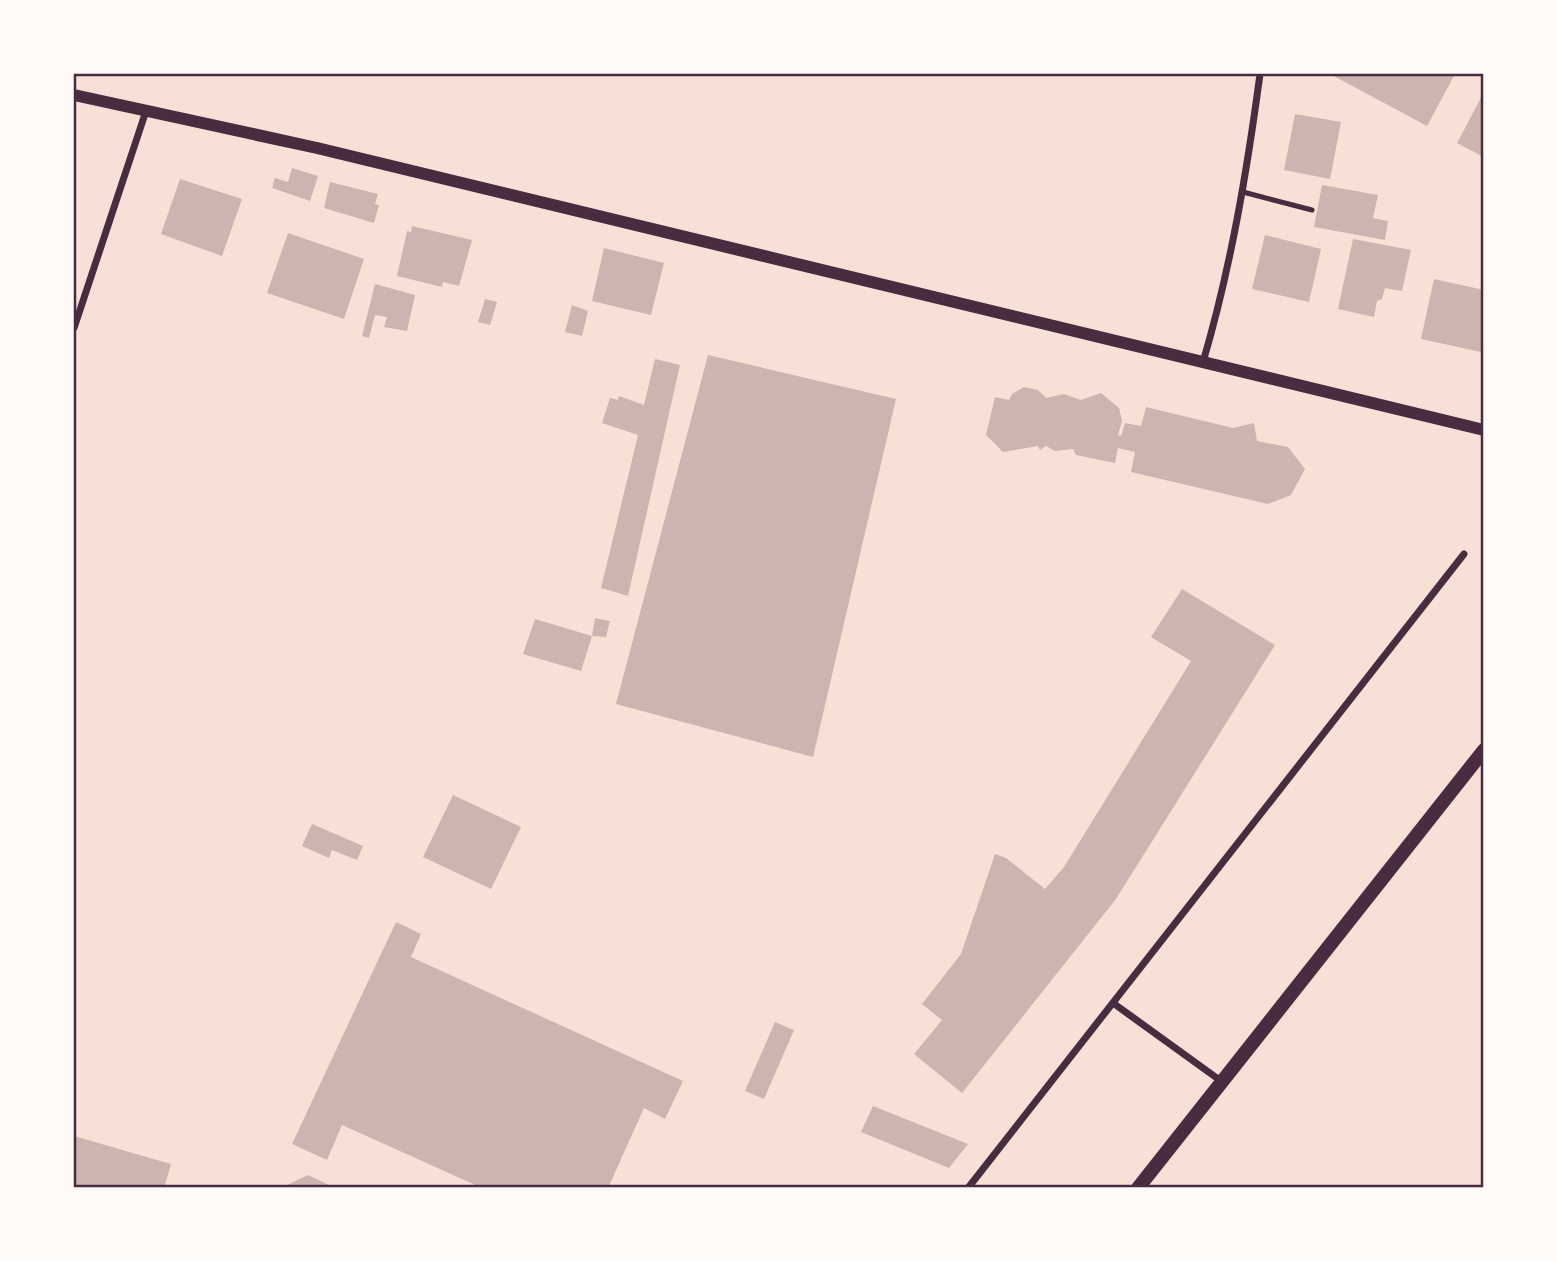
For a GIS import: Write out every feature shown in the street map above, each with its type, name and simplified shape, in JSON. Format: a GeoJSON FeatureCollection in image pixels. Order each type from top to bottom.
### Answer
{"type":"FeatureCollection","features":[{"type":"Feature","properties":{"kind":"main road"},"geometry":{"type":"LineString","coordinates":[[1138,1188],[1483,750]]}},
{"type":"Feature","properties":{"kind":"street"},"geometry":{"type":"LineString","coordinates":[[1203,362],[1219,309],[1243,192],[1260,74]]}},
{"type":"Feature","properties":{"kind":"street"},"geometry":{"type":"LineString","coordinates":[[74,95],[330,152],[1483,430]]}},
{"type":"Feature","properties":{"kind":"street"},"geometry":{"type":"LineString","coordinates":[[74,328],[146,111]]}},
{"type":"Feature","properties":{"kind":"street"},"geometry":{"type":"LineString","coordinates":[[968,1188],[1464,554]]}},
{"type":"Feature","properties":{"kind":"street"},"geometry":{"type":"LineString","coordinates":[[1113,1003],[1221,1081]]}},
{"type":"Feature","properties":{"kind":"lane"},"geometry":{"type":"LineString","coordinates":[[1243,192],[1311,210]]}},
{"type":"Feature","properties":{"kind":"building"},"geometry":{"type":"Polygon","coordinates":[[[1330,74],[1455,74],[1427,126],[1330,74]]]}},
{"type":"Feature","properties":{"kind":"building"},"geometry":{"type":"Polygon","coordinates":[[[1484,92],[1484,157],[1457,143],[1484,92]]]}},
{"type":"Feature","properties":{"kind":"building"},"geometry":{"type":"Polygon","coordinates":[[[1295,114],[1341,122],[1330,179],[1284,170],[1295,114]]]}},
{"type":"Feature","properties":{"kind":"building"},"geometry":{"type":"Polygon","coordinates":[[[292,168],[318,176],[310,201],[272,188],[275,178],[288,182],[292,168]]]}},
{"type":"Feature","properties":{"kind":"building"},"geometry":{"type":"Polygon","coordinates":[[[180,179],[242,199],[222,256],[161,234],[180,179]]]}},
{"type":"Feature","properties":{"kind":"building"},"geometry":{"type":"Polygon","coordinates":[[[330,182],[378,194],[375,204],[379,205],[374,223],[324,208],[330,182]]]}},
{"type":"Feature","properties":{"kind":"building"},"geometry":{"type":"Polygon","coordinates":[[[1322,185],[1378,195],[1373,218],[1388,221],[1385,240],[1314,227],[1322,185]]]}},
{"type":"Feature","properties":{"kind":"building"},"geometry":{"type":"Polygon","coordinates":[[[412,226],[472,240],[459,286],[443,282],[442,287],[397,276],[407,231],[411,232],[412,226]]]}},
{"type":"Feature","properties":{"kind":"building"},"geometry":{"type":"Polygon","coordinates":[[[288,233],[364,259],[344,319],[267,293],[288,233]]]}},
{"type":"Feature","properties":{"kind":"building"},"geometry":{"type":"Polygon","coordinates":[[[1265,235],[1321,249],[1309,302],[1252,289],[1265,235]]]}},
{"type":"Feature","properties":{"kind":"building"},"geometry":{"type":"Polygon","coordinates":[[[1353,239],[1411,250],[1402,291],[1385,288],[1382,299],[1377,301],[1374,317],[1338,309],[1353,239]]]}},
{"type":"Feature","properties":{"kind":"building"},"geometry":{"type":"Polygon","coordinates":[[[604,248],[664,263],[651,315],[592,301],[604,248]]]}},
{"type":"Feature","properties":{"kind":"building"},"geometry":{"type":"Polygon","coordinates":[[[1434,279],[1484,290],[1481,352],[1421,339],[1434,279]]]}},
{"type":"Feature","properties":{"kind":"building"},"geometry":{"type":"Polygon","coordinates":[[[375,284],[415,295],[407,331],[384,327],[387,317],[375,315],[369,338],[362,336],[375,284]]]}},
{"type":"Feature","properties":{"kind":"building"},"geometry":{"type":"Polygon","coordinates":[[[485,299],[497,302],[490,325],[478,322],[485,299]]]}},
{"type":"Feature","properties":{"kind":"building"},"geometry":{"type":"Polygon","coordinates":[[[572,305],[588,311],[582,336],[565,332],[572,305]]]}},
{"type":"Feature","properties":{"kind":"building"},"geometry":{"type":"Polygon","coordinates":[[[708,355],[896,399],[813,757],[616,704],[708,355]]]}},
{"type":"Feature","properties":{"kind":"building"},"geometry":{"type":"Polygon","coordinates":[[[655,359],[680,365],[628,596],[601,588],[638,435],[602,423],[610,398],[618,400],[619,396],[644,405],[655,359]]]}},
{"type":"Feature","properties":{"kind":"building"},"geometry":{"type":"Polygon","coordinates":[[[1024,387],[1038,390],[1046,398],[1064,394],[1081,400],[1101,393],[1119,408],[1122,421],[1118,435],[1121,436],[1125,423],[1141,426],[1146,407],[1233,428],[1254,423],[1257,441],[1288,447],[1305,469],[1291,495],[1268,504],[1131,472],[1135,452],[1118,448],[1115,463],[1076,455],[1073,449],[1055,451],[1046,446],[1040,450],[1038,446],[1003,452],[986,435],[995,397],[1009,400],[1012,394],[1024,387]]]}},
{"type":"Feature","properties":{"kind":"building"},"geometry":{"type":"Polygon","coordinates":[[[1182,589],[1275,645],[1116,899],[962,1093],[914,1054],[942,1020],[922,1004],[961,954],[995,854],[1006,858],[1045,889],[1064,867],[1191,661],[1151,637],[1182,589]]]}},
{"type":"Feature","properties":{"kind":"building"},"geometry":{"type":"Polygon","coordinates":[[[595,618],[610,621],[606,637],[592,636],[595,618]]]}},
{"type":"Feature","properties":{"kind":"building"},"geometry":{"type":"Polygon","coordinates":[[[535,619],[592,636],[581,671],[523,654],[535,619]]]}},
{"type":"Feature","properties":{"kind":"building"},"geometry":{"type":"Polygon","coordinates":[[[453,795],[521,827],[491,889],[423,857],[453,795]]]}},
{"type":"Feature","properties":{"kind":"building"},"geometry":{"type":"Polygon","coordinates":[[[312,824],[363,846],[357,860],[332,850],[329,858],[302,846],[312,824]]]}},
{"type":"Feature","properties":{"kind":"building"},"geometry":{"type":"Polygon","coordinates":[[[396,922],[421,934],[411,957],[683,1081],[665,1119],[644,1108],[608,1188],[482,1188],[342,1125],[327,1160],[292,1144],[396,922]]]}},
{"type":"Feature","properties":{"kind":"building"},"geometry":{"type":"Polygon","coordinates":[[[775,1022],[794,1030],[764,1099],[745,1091],[775,1022]]]}},
{"type":"Feature","properties":{"kind":"building"},"geometry":{"type":"Polygon","coordinates":[[[873,1106],[968,1144],[949,1168],[861,1132],[873,1106]]]}},
{"type":"Feature","properties":{"kind":"building"},"geometry":{"type":"Polygon","coordinates":[[[74,1136],[171,1164],[164,1188],[74,1188],[74,1136]]]}},
{"type":"Feature","properties":{"kind":"building"},"geometry":{"type":"Polygon","coordinates":[[[308,1175],[335,1188],[281,1188],[308,1175]]]}}]}
